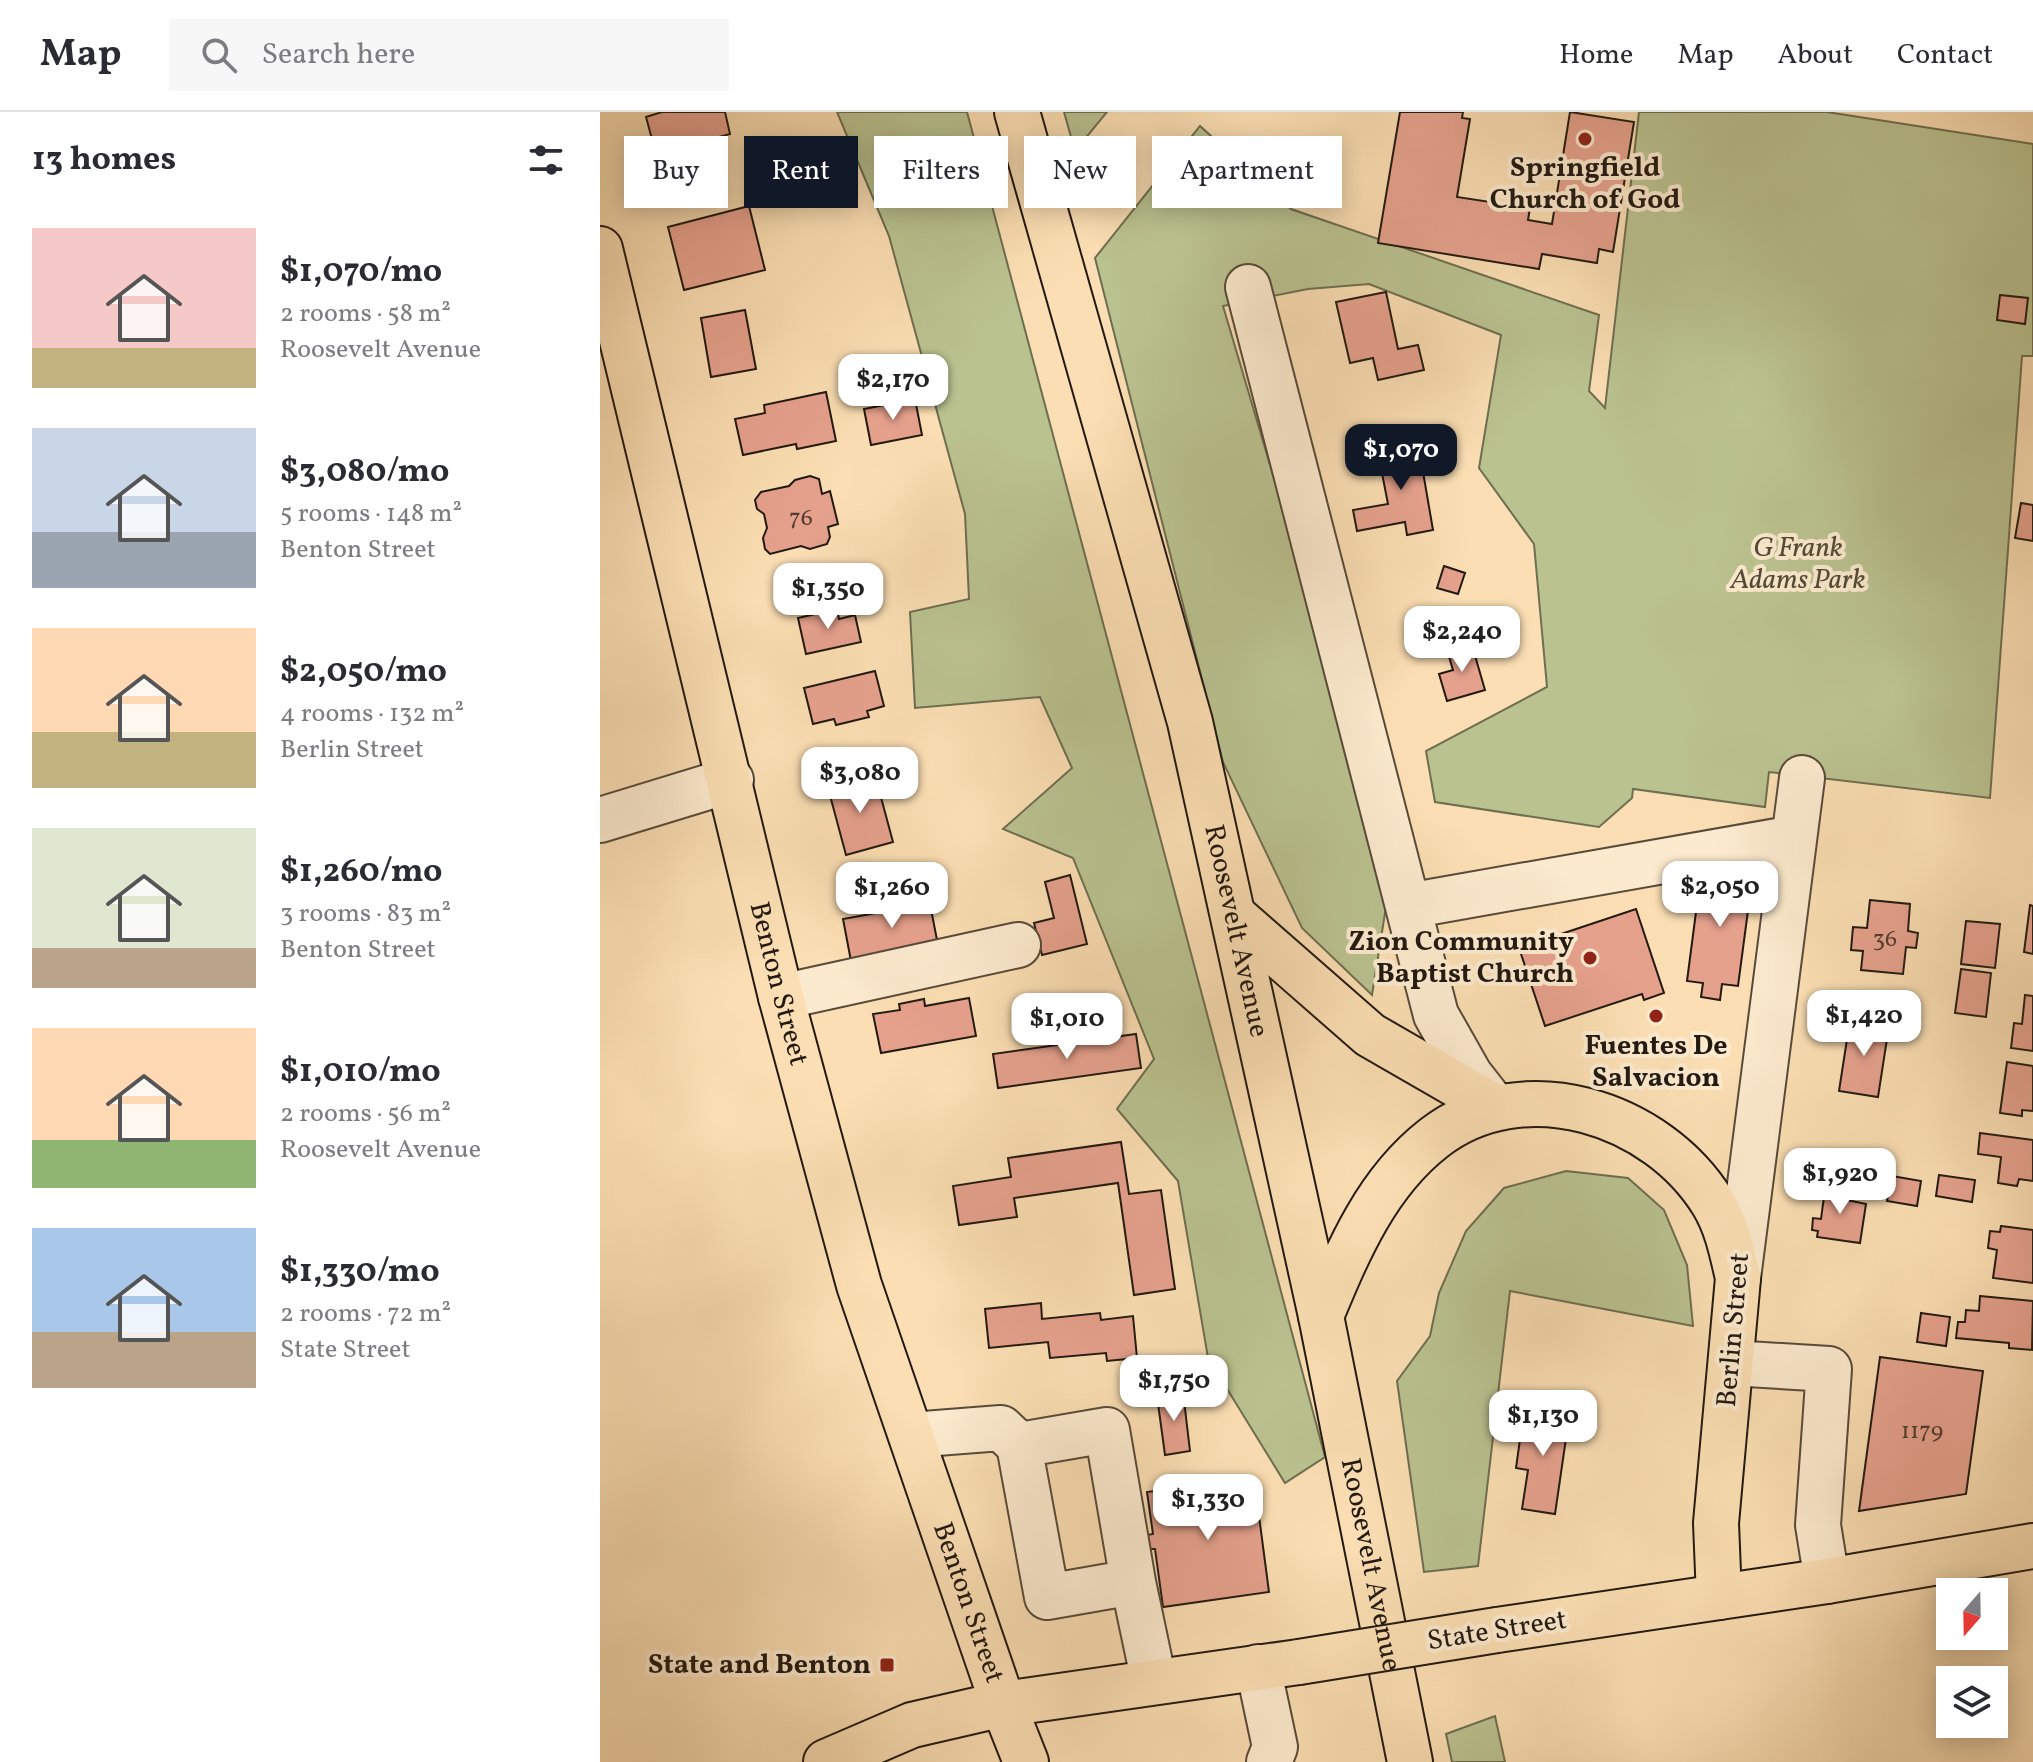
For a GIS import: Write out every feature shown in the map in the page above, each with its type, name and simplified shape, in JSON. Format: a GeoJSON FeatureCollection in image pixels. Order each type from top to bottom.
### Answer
{"type":"FeatureCollection","features":[{"type":"Feature","properties":{"kind":"main road","name":"Roosevelt Avenue"},"geometry":{"type":"LineString","coordinates":[[1017,112],[1190,722],[1321,1316],[1410,1762]]}},
{"type":"Feature","properties":{"kind":"main road","name":"Benton Street"},"geometry":{"type":"LineString","coordinates":[[600,249],[731,780],[781,997],[859,1285],[1003,1704],[1026,1762]]}},
{"type":"Feature","properties":{"kind":"main road"},"geometry":{"type":"LineString","coordinates":[[1233,915],[1370,1035],[1495,1107]]}},
{"type":"Feature","properties":{"kind":"main road"},"geometry":{"type":"LineString","coordinates":[[1321,1316],[1349,1250],[1374,1205],[1395,1176],[1435,1137],[1459,1122],[1495,1107],[1539,1102],[1592,1112],[1628,1126],[1663,1146],[1693,1175],[1715,1206],[1729,1241],[1738,1278]]}},
{"type":"Feature","properties":{"kind":"main road","name":"Berlin Street"},"geometry":{"type":"LineString","coordinates":[[1719,1597],[1716,1523],[1738,1278]]}},
{"type":"Feature","properties":{"kind":"main road","name":"State Street"},"geometry":{"type":"LineString","coordinates":[[826,1762],[912,1725],[1003,1704],[1827,1581],[2033,1546]]}},
{"type":"Feature","properties":{"kind":"street"},"geometry":{"type":"LineString","coordinates":[[1248,287],[1436,1015],[1470,1075],[1495,1107]]}},
{"type":"Feature","properties":{"kind":"street","name":"Berlin Street"},"geometry":{"type":"LineString","coordinates":[[1738,1278],[1802,778]]}},
{"type":"Feature","properties":{"kind":"street"},"geometry":{"type":"LineString","coordinates":[[600,820],[731,780]]}},
{"type":"Feature","properties":{"kind":"street"},"geometry":{"type":"LineString","coordinates":[[1408,906],[1794,838]]}},
{"type":"Feature","properties":{"kind":"street"},"geometry":{"type":"LineString","coordinates":[[781,997],[1018,945]]}},
{"type":"Feature","properties":{"kind":"street"},"geometry":{"type":"LineString","coordinates":[[1731,1363],[1829,1369],[1818,1525],[1827,1581]]}},
{"type":"Feature","properties":{"kind":"street"},"geometry":{"type":"LineString","coordinates":[[911,1435],[1001,1428],[1019,1445],[1047,1597],[1133,1582]]}},
{"type":"Feature","properties":{"kind":"street"},"geometry":{"type":"LineString","coordinates":[[1019,1445],[1107,1430],[1154,1682]]}},
{"type":"Feature","properties":{"kind":"street"},"geometry":{"type":"LineString","coordinates":[[1269,1762],[1275,1747],[1279,1665]]}},
{"type":"Feature","properties":{"kind":"green space"},"geometry":{"type":"Polygon","coordinates":[[[837,112],[967,112],[973,136],[874,136],[874,200],[858,162],[858,136],[847,136],[837,112]]]}},
{"type":"Feature","properties":{"kind":"green space"},"geometry":{"type":"Polygon","coordinates":[[[1064,112],[1107,112],[1087,136],[1071,136],[1064,112]]]}},
{"type":"Feature","properties":{"kind":"green space","name":"G Frank Adams Park"},"geometry":{"type":"Polygon","coordinates":[[[1639,112],[1827,112],[2033,144],[2033,356],[2022,356],[1990,798],[1769,772],[1765,807],[1633,789],[1632,798],[1599,827],[1435,802],[1426,751],[1547,687],[1534,544],[1479,468],[1501,335],[1369,284],[1308,289],[1223,306],[1300,566],[1389,888],[1372,995],[1302,928],[1223,762],[1095,258],[1152,186],[1152,208],[1290,208],[1599,315],[1589,391],[1605,408],[1639,112]]]}},
{"type":"Feature","properties":{"kind":"green space","name":"G Frank Adams Park"},"geometry":{"type":"Polygon","coordinates":[[[1200,126],[1211,136],[1192,136],[1200,126]]]}},
{"type":"Feature","properties":{"kind":"green space"},"geometry":{"type":"Polygon","coordinates":[[[877,208],[993,208],[1325,1457],[1285,1483],[1208,1358],[1178,1181],[1117,1109],[1154,1059],[1073,858],[1003,829],[1072,768],[1040,697],[915,708],[910,612],[969,599],[965,514],[889,236],[877,208]]]}},
{"type":"Feature","properties":{"kind":"green space"},"geometry":{"type":"Polygon","coordinates":[[[1566,1171],[1628,1178],[1664,1210],[1687,1265],[1693,1326],[1510,1291],[1478,1566],[1424,1572],[1397,1381],[1430,1336],[1439,1293],[1466,1231],[1504,1188],[1566,1171]]]}},
{"type":"Feature","properties":{"kind":"green space"},"geometry":{"type":"Polygon","coordinates":[[[1495,1716],[1505,1762],[1452,1762],[1446,1734],[1495,1716]]]}},
{"type":"Feature","properties":{"kind":"building"},"geometry":{"type":"Polygon","coordinates":[[[662,112],[725,112],[730,134],[651,136],[646,117],[662,112]]]}},
{"type":"Feature","properties":{"kind":"building"},"geometry":{"type":"Polygon","coordinates":[[[1400,112],[1463,112],[1462,118],[1470,119],[1457,197],[1530,208],[1528,220],[1552,224],[1570,112],[1634,122],[1613,252],[1599,249],[1597,263],[1542,254],[1539,269],[1378,243],[1400,112]]]}},
{"type":"Feature","properties":{"kind":"building"},"geometry":{"type":"Polygon","coordinates":[[[750,208],[765,270],[684,290],[668,227],[750,208]]]}},
{"type":"Feature","properties":{"kind":"building"},"geometry":{"type":"Polygon","coordinates":[[[1386,292],[1398,349],[1418,345],[1424,370],[1378,380],[1373,358],[1350,363],[1336,302],[1386,292]]]}},
{"type":"Feature","properties":{"kind":"building"},"geometry":{"type":"Polygon","coordinates":[[[2000,295],[2028,298],[2025,324],[1997,320],[2000,295]]]}},
{"type":"Feature","properties":{"kind":"building"},"geometry":{"type":"Polygon","coordinates":[[[745,310],[756,369],[711,377],[701,318],[745,310]]]}},
{"type":"Feature","properties":{"kind":"building"},"geometry":{"type":"Polygon","coordinates":[[[826,392],[836,441],[797,449],[796,444],[743,455],[735,419],[765,413],[764,405],[826,392]]]}},
{"type":"Feature","properties":{"kind":"building"},"geometry":{"type":"Polygon","coordinates":[[[915,399],[922,435],[871,445],[864,409],[915,399]]]}},
{"type":"Feature","properties":{"kind":"building"},"geometry":{"type":"Polygon","coordinates":[[[1417,437],[1433,530],[1407,535],[1405,522],[1357,531],[1353,510],[1388,504],[1381,468],[1390,466],[1386,442],[1417,437]]]}},
{"type":"Feature","properties":{"kind":"building"},"geometry":{"type":"Polygon","coordinates":[[[810,476],[819,479],[822,494],[830,491],[838,524],[828,527],[830,537],[827,544],[810,549],[801,546],[770,554],[765,549],[763,538],[767,528],[764,514],[757,509],[755,500],[761,492],[789,486],[795,480],[810,476]]]}},
{"type":"Feature","properties":{"kind":"building"},"geometry":{"type":"Polygon","coordinates":[[[2021,503],[2033,505],[2033,541],[2015,538],[2021,503]]]}},
{"type":"Feature","properties":{"kind":"building"},"geometry":{"type":"Polygon","coordinates":[[[1444,566],[1465,573],[1458,594],[1437,588],[1444,566]]]}},
{"type":"Feature","properties":{"kind":"building"},"geometry":{"type":"Polygon","coordinates":[[[837,609],[839,619],[855,615],[861,642],[806,654],[798,618],[837,609]]]}},
{"type":"Feature","properties":{"kind":"building"},"geometry":{"type":"Polygon","coordinates":[[[1471,642],[1485,690],[1447,701],[1439,674],[1453,670],[1447,650],[1471,642]]]}},
{"type":"Feature","properties":{"kind":"building"},"geometry":{"type":"Polygon","coordinates":[[[875,671],[884,706],[867,711],[869,717],[836,725],[834,719],[813,724],[804,688],[875,671]]]}},
{"type":"Feature","properties":{"kind":"building"},"geometry":{"type":"Polygon","coordinates":[[[875,775],[893,842],[846,855],[828,788],[875,775]]]}},
{"type":"Feature","properties":{"kind":"building"},"geometry":{"type":"Polygon","coordinates":[[[1702,866],[1753,873],[1738,986],[1722,984],[1720,1000],[1701,997],[1703,983],[1687,981],[1702,866]]]}},
{"type":"Feature","properties":{"kind":"building"},"geometry":{"type":"Polygon","coordinates":[[[1070,875],[1087,944],[1042,955],[1034,923],[1054,918],[1045,882],[1070,875]]]}},
{"type":"Feature","properties":{"kind":"building"},"geometry":{"type":"Polygon","coordinates":[[[928,894],[938,945],[851,961],[843,919],[904,908],[902,899],[928,894]]]}},
{"type":"Feature","properties":{"kind":"building"},"geometry":{"type":"Polygon","coordinates":[[[1870,900],[1910,904],[1908,931],[1918,933],[1916,948],[1906,947],[1903,974],[1861,970],[1863,951],[1851,950],[1853,927],[1867,928],[1870,900]]]}},
{"type":"Feature","properties":{"kind":"building"},"geometry":{"type":"Polygon","coordinates":[[[2030,905],[2033,906],[2033,954],[2024,952],[2030,905]]]}},
{"type":"Feature","properties":{"kind":"building"},"geometry":{"type":"Polygon","coordinates":[[[1636,909],[1664,993],[1644,1000],[1642,994],[1545,1026],[1519,948],[1636,909]]]}},
{"type":"Feature","properties":{"kind":"building"},"geometry":{"type":"Polygon","coordinates":[[[1966,921],[2000,924],[1995,968],[1961,964],[1966,921]]]}},
{"type":"Feature","properties":{"kind":"building"},"geometry":{"type":"Polygon","coordinates":[[[1961,969],[1991,973],[1986,1017],[1955,1013],[1961,969]]]}},
{"type":"Feature","properties":{"kind":"building"},"geometry":{"type":"Polygon","coordinates":[[[2025,995],[2033,996],[2033,1051],[2011,1048],[2014,1023],[2022,1024],[2025,995]]]}},
{"type":"Feature","properties":{"kind":"building"},"geometry":{"type":"Polygon","coordinates":[[[969,998],[976,1036],[881,1053],[873,1014],[900,1010],[899,1004],[924,999],[925,1006],[969,998]]]}},
{"type":"Feature","properties":{"kind":"building"},"geometry":{"type":"Polygon","coordinates":[[[1850,1020],[1889,1026],[1878,1097],[1839,1091],[1850,1020]]]}},
{"type":"Feature","properties":{"kind":"building"},"geometry":{"type":"Polygon","coordinates":[[[1136,1034],[1141,1068],[998,1088],[993,1054],[1136,1034]]]}},
{"type":"Feature","properties":{"kind":"building"},"geometry":{"type":"Polygon","coordinates":[[[2007,1062],[2033,1066],[2033,1111],[2022,1110],[2022,1116],[2000,1113],[2007,1062]]]}},
{"type":"Feature","properties":{"kind":"building"},"geometry":{"type":"Polygon","coordinates":[[[1980,1133],[2033,1140],[2033,1181],[2019,1179],[2017,1186],[1998,1183],[2001,1157],[1978,1154],[1980,1133]]]}},
{"type":"Feature","properties":{"kind":"building"},"geometry":{"type":"Polygon","coordinates":[[[1121,1142],[1129,1194],[1161,1190],[1175,1289],[1134,1295],[1118,1183],[1014,1198],[1017,1217],[959,1225],[953,1186],[1011,1177],[1008,1158],[1121,1142]]]}},
{"type":"Feature","properties":{"kind":"building"},"geometry":{"type":"Polygon","coordinates":[[[1939,1175],[1975,1180],[1972,1202],[1936,1196],[1939,1175]]]}},
{"type":"Feature","properties":{"kind":"building"},"geometry":{"type":"Polygon","coordinates":[[[1892,1176],[1921,1181],[1917,1206],[1887,1201],[1892,1176]]]}},
{"type":"Feature","properties":{"kind":"building"},"geometry":{"type":"Polygon","coordinates":[[[1826,1182],[1849,1185],[1847,1200],[1866,1204],[1860,1243],[1817,1237],[1818,1231],[1812,1230],[1813,1218],[1821,1219],[1826,1182]]]}},
{"type":"Feature","properties":{"kind":"building"},"geometry":{"type":"Polygon","coordinates":[[[2001,1226],[2033,1230],[2033,1283],[1993,1278],[1997,1250],[1988,1248],[1990,1231],[2000,1232],[2001,1226]]]}},
{"type":"Feature","properties":{"kind":"building"},"geometry":{"type":"Polygon","coordinates":[[[1980,1296],[2033,1301],[2032,1350],[2009,1348],[2009,1343],[1956,1338],[1958,1322],[1965,1322],[1966,1310],[1979,1311],[1980,1296]]]}},
{"type":"Feature","properties":{"kind":"building"},"geometry":{"type":"Polygon","coordinates":[[[1041,1303],[1042,1319],[1100,1313],[1101,1320],[1133,1316],[1137,1358],[1107,1361],[1106,1353],[1050,1358],[1048,1342],[989,1348],[985,1309],[1041,1303]]]}},
{"type":"Feature","properties":{"kind":"building"},"geometry":{"type":"Polygon","coordinates":[[[1921,1313],[1950,1317],[1946,1346],[1917,1342],[1921,1313]]]}},
{"type":"Feature","properties":{"kind":"building"},"geometry":{"type":"Polygon","coordinates":[[[1880,1357],[1983,1371],[1966,1494],[1859,1511],[1880,1357]]]}},
{"type":"Feature","properties":{"kind":"building"},"geometry":{"type":"Polygon","coordinates":[[[1183,1392],[1190,1451],[1165,1455],[1157,1396],[1183,1392]]]}},
{"type":"Feature","properties":{"kind":"building"},"geometry":{"type":"Polygon","coordinates":[[[1537,1407],[1570,1411],[1555,1514],[1522,1509],[1528,1470],[1516,1468],[1523,1418],[1535,1420],[1537,1407]]]}},
{"type":"Feature","properties":{"kind":"building"},"geometry":{"type":"Polygon","coordinates":[[[1254,1478],[1269,1592],[1163,1607],[1155,1549],[1149,1549],[1147,1535],[1153,1534],[1147,1492],[1254,1478]]]}},
{"type":"Feature","properties":{"kind":"place","name":"Springfield Church of God"},"geometry":{"type":"Point","coordinates":[1585,139]}},
{"type":"Feature","properties":{"kind":"place","name":"Zion Community Baptist Church"},"geometry":{"type":"Point","coordinates":[1590,958]}},
{"type":"Feature","properties":{"kind":"place","name":"Fuentes De Salvacion"},"geometry":{"type":"Point","coordinates":[1656,1016]}},
{"type":"Feature","properties":{"kind":"place","name":"State and Benton"},"geometry":{"type":"Point","coordinates":[887,1665]}}]}
